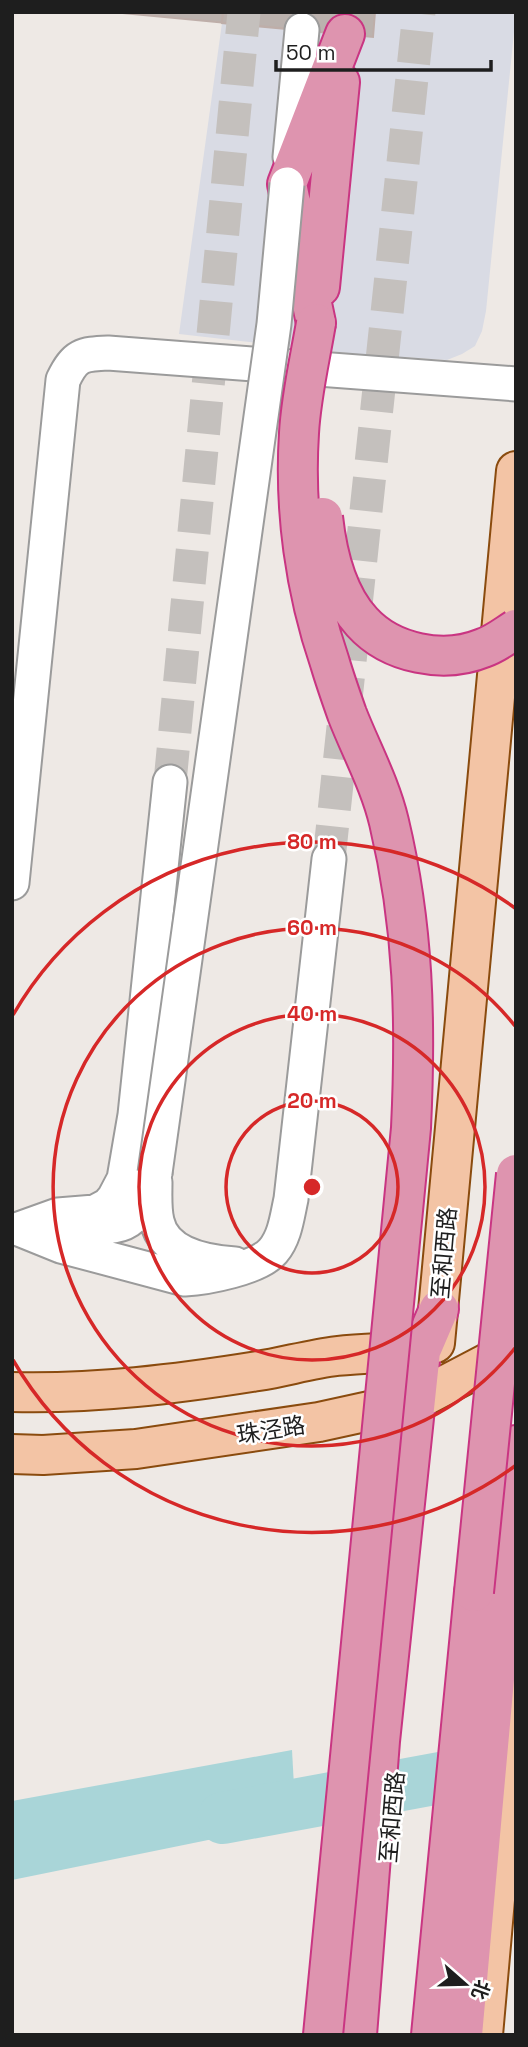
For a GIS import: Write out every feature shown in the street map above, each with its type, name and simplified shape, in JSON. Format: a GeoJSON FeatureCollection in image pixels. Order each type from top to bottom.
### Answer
{"type":"FeatureCollection","features":[{"type":"Feature","properties":{"kind":"highway"},"geometry":{"type":"LineString","coordinates":[[323,2035],[410,1142],[415,1044],[405,892],[389,820],[373,771],[347,715],[317,621],[306,566],[299,488],[299,431],[316,323],[345,34],[287,184],[316,323],[316,438],[324,525],[332,562],[339,584],[368,628],[386,641],[412,651],[450,655],[484,648],[516,629]]}},
{"type":"Feature","properties":{"kind":"highway"},"geometry":{"type":"LineString","coordinates":[[431,2035],[516,1174]]}},
{"type":"Feature","properties":{"kind":"highway"},"geometry":{"type":"LineString","coordinates":[[358,2035],[428,1350],[439,1309]]}},
{"type":"Feature","properties":{"kind":"highway"},"geometry":{"type":"LineString","coordinates":[[463,2035],[499,1734],[516,1445]]}},
{"type":"Feature","properties":{"kind":"main road","name":"至和西路"},"geometry":{"type":"LineString","coordinates":[[439,1309],[516,471]]}},
{"type":"Feature","properties":{"kind":"main road","name":"珠泾路"},"geometry":{"type":"LineString","coordinates":[[12,1392],[128,1389],[232,1376],[335,1356],[516,1346]]}},
{"type":"Feature","properties":{"kind":"main road","name":"珠泾路"},"geometry":{"type":"LineString","coordinates":[[12,1454],[43,1455],[136,1449],[319,1422],[423,1397],[516,1346]]}},
{"type":"Feature","properties":{"kind":"main road"},"geometry":{"type":"LineString","coordinates":[[499,1734],[516,1662]]}},
{"type":"Feature","properties":{"kind":"main road","name":"至和西路"},"geometry":{"type":"LineString","coordinates":[[372,2035],[392,1813],[389,1746]]}},
{"type":"Feature","properties":{"kind":"main road"},"geometry":{"type":"LineString","coordinates":[[483,2035],[490,1799]]}},
{"type":"Feature","properties":{"kind":"street"},"geometry":{"type":"LineString","coordinates":[[252,1263],[233,1264],[200,1259],[172,1245],[161,1232],[157,1221],[155,1173],[274,324],[302,30]]}},
{"type":"Feature","properties":{"kind":"street"},"geometry":{"type":"LineString","coordinates":[[12,883],[63,380],[71,363],[85,354],[108,353],[516,384]]}},
{"type":"Feature","properties":{"kind":"street"},"geometry":{"type":"LineString","coordinates":[[16,1228],[58,1215],[95,1212],[114,1198],[124,1179],[135,1115],[170,782]]}},
{"type":"Feature","properties":{"kind":"street"},"geometry":{"type":"LineString","coordinates":[[16,1228],[61,1246],[184,1279],[205,1278],[252,1263],[272,1253],[279,1241],[291,1199],[329,859]]}},
{"type":"Feature","properties":{"kind":"street"},"geometry":{"type":"LineString","coordinates":[[16,1228],[61,1225],[98,1228],[123,1225],[136,1216],[141,1208],[155,1173]]}},
{"type":"Feature","properties":{"kind":"shaded area"},"geometry":{"type":"Polygon","coordinates":[[[375,12],[516,12],[486,311],[482,331],[475,346],[447,360],[356,354],[179,334],[222,23],[372,37],[375,12]]]}},
{"type":"Feature","properties":{"kind":"water"},"geometry":{"type":"Polygon","coordinates":[[[292,1750],[296,1822],[12,1880],[12,1801],[292,1750]]]}},
{"type":"Feature","properties":{"kind":"building"},"geometry":{"type":"Polygon","coordinates":[[[112,12],[375,12],[373,37],[112,12]]]}},
{"type":"Feature","properties":{"kind":"building"},"geometry":{"type":"Polygon","coordinates":[[[223,12],[375,12],[373,37],[222,23],[223,12]]]}},
{"type":"Feature","properties":{"kind":"waterway"},"geometry":{"type":"LineString","coordinates":[[223,1818],[505,1766]]}},
{"type":"Feature","properties":{"kind":"tunnel"},"geometry":{"type":"LineString","coordinates":[[170,782],[244,12]]}},
{"type":"Feature","properties":{"kind":"tunnel"},"geometry":{"type":"LineString","coordinates":[[329,859],[419,12]]}}]}
